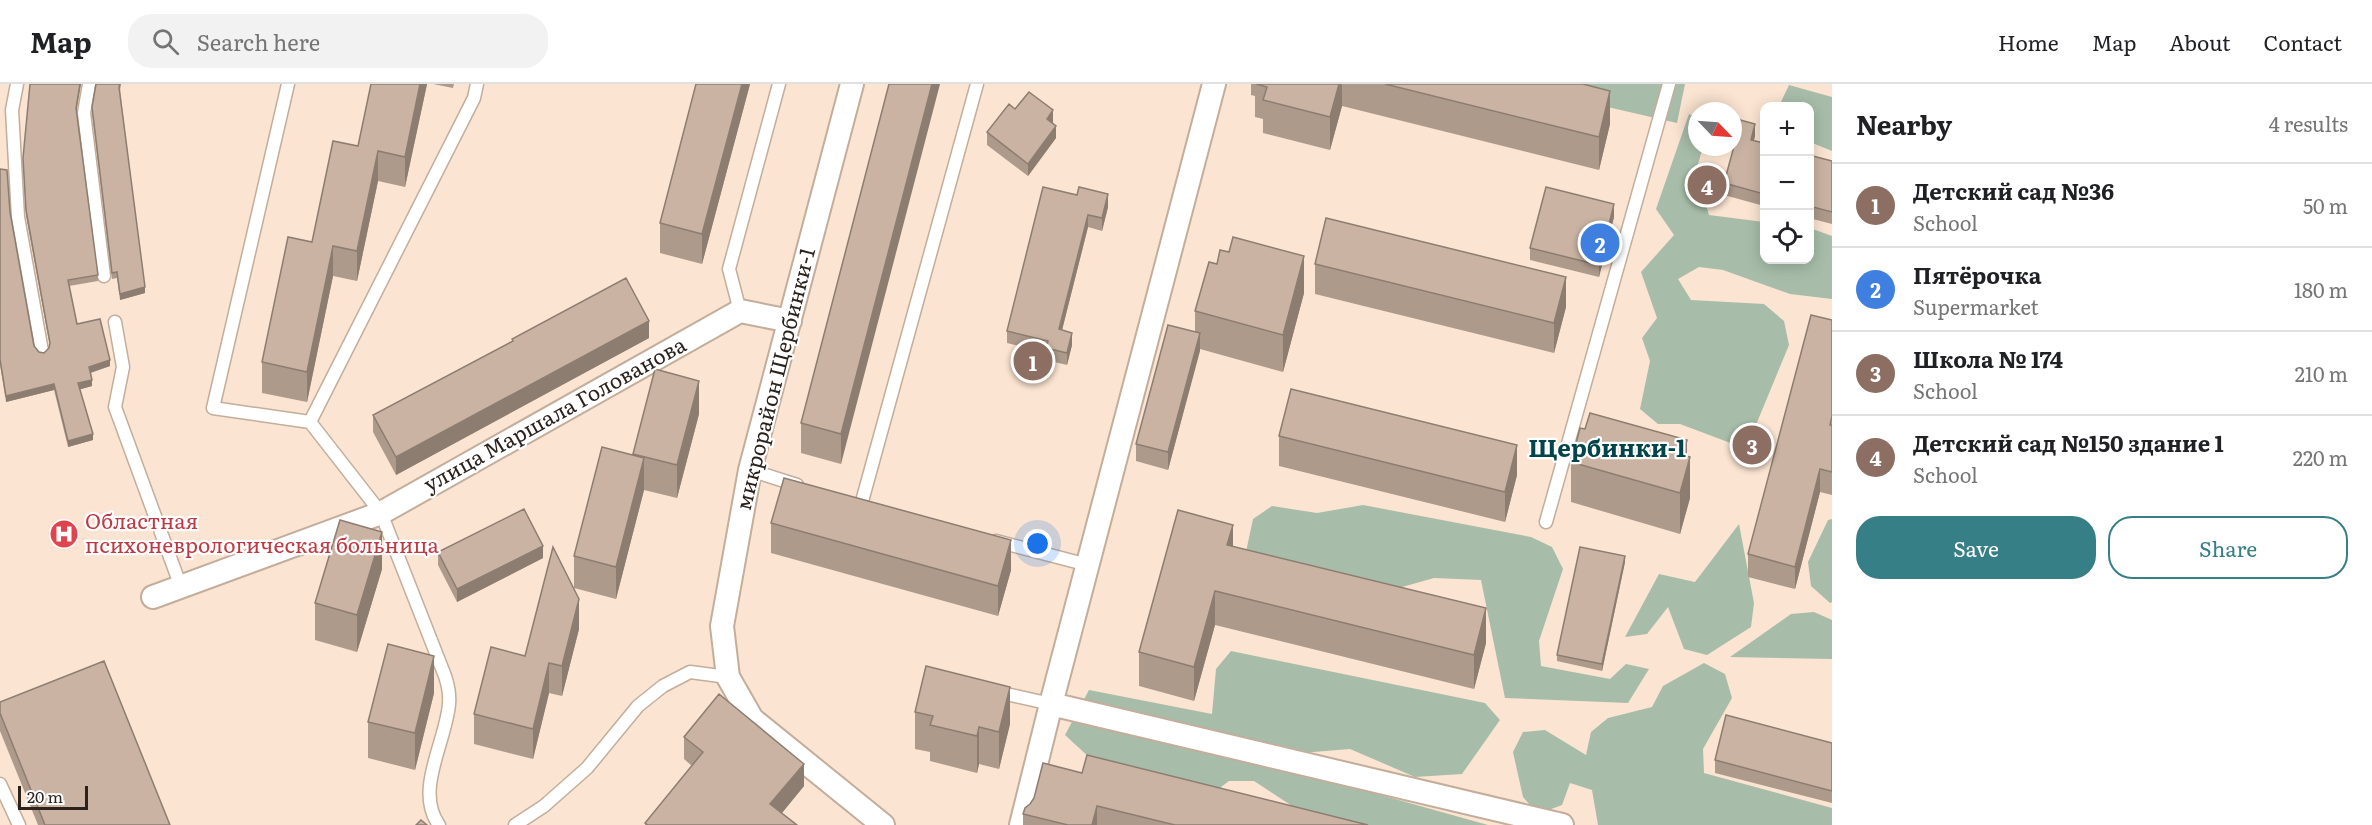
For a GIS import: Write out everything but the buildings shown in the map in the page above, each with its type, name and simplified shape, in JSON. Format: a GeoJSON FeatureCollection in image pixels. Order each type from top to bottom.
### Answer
{"type":"FeatureCollection","features":[{"type":"Feature","properties":{"kind":"street","name":"микрорайон Щербинки-1"},"geometry":{"type":"LineString","coordinates":[[728,678],[722,626],[750,470],[852,84]]}},
{"type":"Feature","properties":{"kind":"street"},"geometry":{"type":"LineString","coordinates":[[1021,825],[1214,84]]}},
{"type":"Feature","properties":{"kind":"street"},"geometry":{"type":"LineString","coordinates":[[740,311],[790,321]]}},
{"type":"Feature","properties":{"kind":"street","name":"улица Маршала Голованова"},"geometry":{"type":"LineString","coordinates":[[153,597],[381,513],[740,311]]}},
{"type":"Feature","properties":{"kind":"street"},"geometry":{"type":"LineString","coordinates":[[728,678],[752,719],[883,825]]}},
{"type":"Feature","properties":{"kind":"street"},"geometry":{"type":"LineString","coordinates":[[1051,704],[1562,825]]}},
{"type":"Feature","properties":{"kind":"lane"},"geometry":{"type":"LineString","coordinates":[[17,84],[12,110],[18,217],[42,351]]}},
{"type":"Feature","properties":{"kind":"lane"},"geometry":{"type":"LineString","coordinates":[[89,84],[84,113],[104,276]]}},
{"type":"Feature","properties":{"kind":"lane"},"geometry":{"type":"LineString","coordinates":[[288,84],[213,408],[310,422],[381,513],[449,688],[450,702],[447,717],[429,786],[428,801],[432,816],[439,825]]}},
{"type":"Feature","properties":{"kind":"lane"},"geometry":{"type":"LineString","coordinates":[[310,422],[474,98],[477,84]]}},
{"type":"Feature","properties":{"kind":"lane"},"geometry":{"type":"LineString","coordinates":[[740,311],[729,269],[779,84]]}},
{"type":"Feature","properties":{"kind":"lane"},"geometry":{"type":"LineString","coordinates":[[861,505],[977,84]]}},
{"type":"Feature","properties":{"kind":"lane"},"geometry":{"type":"LineString","coordinates":[[1546,522],[1669,84]]}},
{"type":"Feature","properties":{"kind":"lane"},"geometry":{"type":"LineString","coordinates":[[115,322],[123,367],[115,407],[181,587]]}},
{"type":"Feature","properties":{"kind":"lane"},"geometry":{"type":"LineString","coordinates":[[750,470],[806,488]]}},
{"type":"Feature","properties":{"kind":"lane"},"geometry":{"type":"LineString","coordinates":[[986,538],[1088,565]]}},
{"type":"Feature","properties":{"kind":"lane"},"geometry":{"type":"LineString","coordinates":[[515,825],[544,806],[587,768],[638,706],[663,686],[690,672],[728,678]]}},
{"type":"Feature","properties":{"kind":"lane"},"geometry":{"type":"LineString","coordinates":[[983,688],[1051,704]]}},
{"type":"Feature","properties":{"kind":"lane"},"geometry":{"type":"LineString","coordinates":[[0,784],[19,825]]}},
{"type":"Feature","properties":{"kind":"green space"},"geometry":{"type":"Polygon","coordinates":[[[1508,84],[1685,84],[1677,123],[1508,84]]]}},
{"type":"Feature","properties":{"kind":"green space"},"geometry":{"type":"Polygon","coordinates":[[[1789,85],[1832,97],[1832,151],[1814,144],[1814,102],[1781,102],[1789,85]]]}},
{"type":"Feature","properties":{"kind":"green space"},"geometry":{"type":"Polygon","coordinates":[[[1688,117],[1688,156],[1700,156],[1696,171],[1709,215],[1760,221],[1760,264],[1814,264],[1814,229],[1832,236],[1832,299],[1790,294],[1723,270],[1699,267],[1678,279],[1691,300],[1764,304],[1784,321],[1789,345],[1753,432],[1769,450],[1765,456],[1680,424],[1658,424],[1640,409],[1650,361],[1642,338],[1657,318],[1641,272],[1674,235],[1656,209],[1688,117]]]}},
{"type":"Feature","properties":{"kind":"green space"},"geometry":{"type":"Polygon","coordinates":[[[1363,505],[1531,537],[1552,547],[1563,569],[1539,641],[1541,666],[1610,679],[1626,664],[1649,669],[1628,703],[1505,698],[1481,580],[1434,578],[1388,591],[1243,566],[1253,519],[1272,506],[1317,513],[1363,505]]]}},
{"type":"Feature","properties":{"kind":"green space"},"geometry":{"type":"Polygon","coordinates":[[[1832,519],[1832,602],[1830,603],[1811,586],[1808,562],[1828,520],[1832,519]]]}},
{"type":"Feature","properties":{"kind":"green space"},"geometry":{"type":"Polygon","coordinates":[[[1739,524],[1754,603],[1751,627],[1707,655],[1684,649],[1668,607],[1647,634],[1625,637],[1659,574],[1695,582],[1739,524]]]}},
{"type":"Feature","properties":{"kind":"green space"},"geometry":{"type":"Polygon","coordinates":[[[1814,612],[1832,620],[1832,659],[1730,657],[1791,614],[1814,612]]]}},
{"type":"Feature","properties":{"kind":"green space"},"geometry":{"type":"Polygon","coordinates":[[[1231,651],[1485,703],[1500,720],[1462,774],[1415,777],[1350,749],[1301,753],[1295,771],[1488,825],[1321,825],[1254,781],[1229,781],[1209,796],[1103,770],[1065,735],[1089,690],[1212,714],[1216,669],[1231,651]]]}},
{"type":"Feature","properties":{"kind":"green space"},"geometry":{"type":"Polygon","coordinates":[[[1704,663],[1725,674],[1732,698],[1703,749],[1704,773],[1832,808],[1832,825],[1598,825],[1592,790],[1570,783],[1562,805],[1538,814],[1523,797],[1513,752],[1523,732],[1545,730],[1586,755],[1591,732],[1608,718],[1652,707],[1663,686],[1704,663]]]}},
{"type":"Feature","properties":{"kind":"place","name":"Детский сад №150 здание 1"},"geometry":{"type":"Point","coordinates":[1707,185]}},
{"type":"Feature","properties":{"kind":"place","name":"Пятёрочка"},"geometry":{"type":"Point","coordinates":[1600,243]}},
{"type":"Feature","properties":{"kind":"place","name":"Детский сад №36"},"geometry":{"type":"Point","coordinates":[1033,361]}},
{"type":"Feature","properties":{"kind":"place","name":"Школа № 174"},"geometry":{"type":"Point","coordinates":[1752,445]}},
{"type":"Feature","properties":{"kind":"place","name":"Областная психоневрологическая больница"},"geometry":{"type":"Point","coordinates":[64,534]}},
{"type":"Feature","properties":{"kind":"district","name":"Щербинки-1"},"geometry":{"type":"Point","coordinates":[1607,449]}}]}
